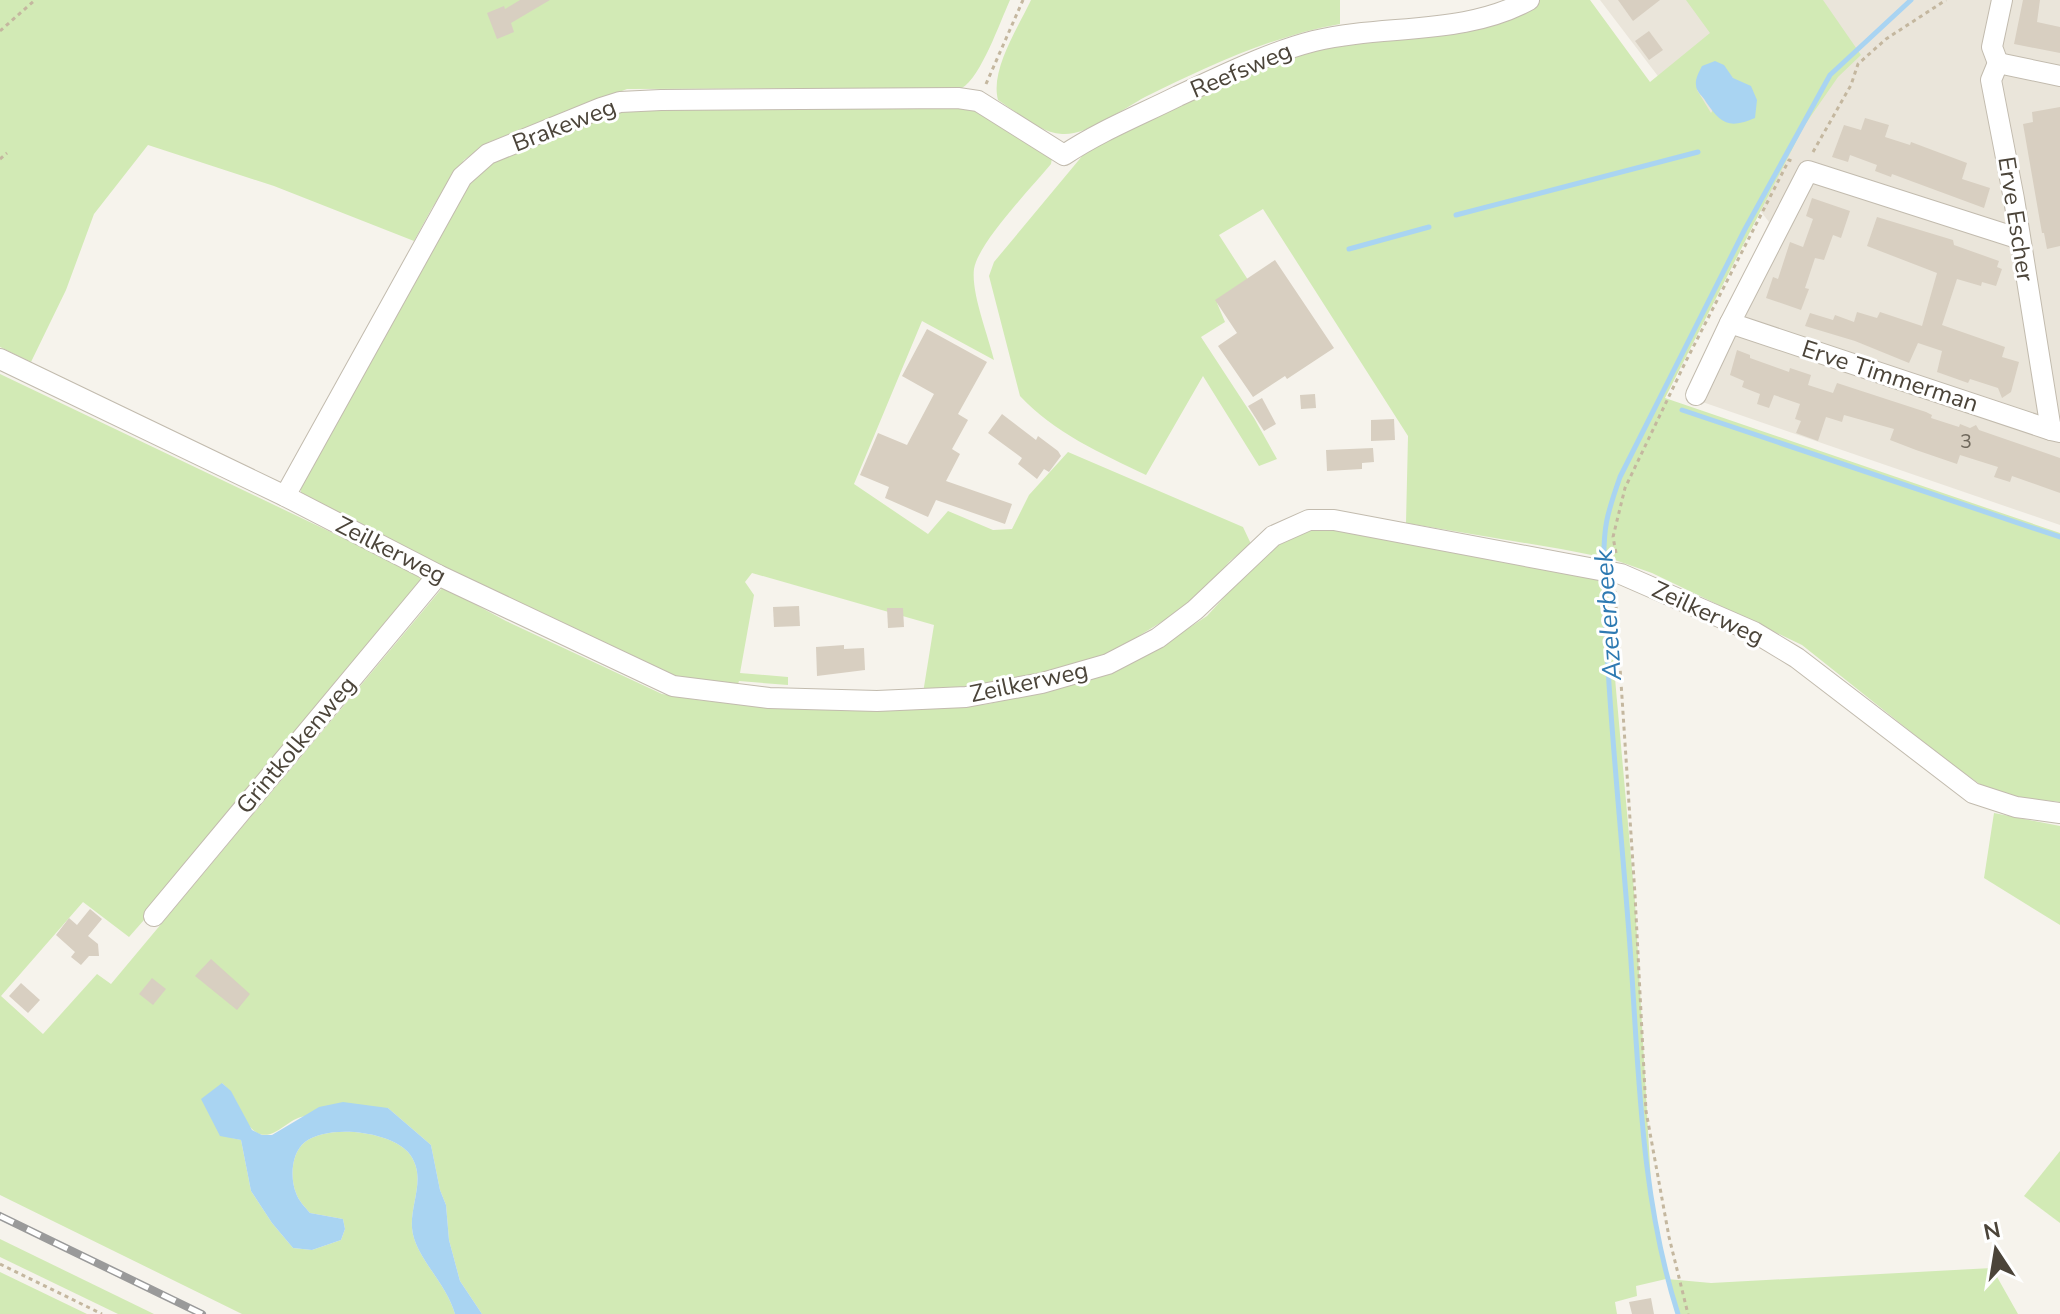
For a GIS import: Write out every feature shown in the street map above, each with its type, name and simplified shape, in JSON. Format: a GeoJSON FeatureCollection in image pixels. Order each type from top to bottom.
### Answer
{"type":"FeatureCollection","features":[{"type":"Feature","properties":{"kind":"street","name":"Reefsweg"},"geometry":{"type":"LineString","coordinates":[[978,101],[1064,155],[1114,127],[1275,53],[1315,41],[1474,19],[1503,12],[1529,0]]}},
{"type":"Feature","properties":{"kind":"street","name":"Erve Escher"},"geometry":{"type":"LineString","coordinates":[[2002,0],[1992,47],[1998,63],[1991,80],[2055,431]]}},
{"type":"Feature","properties":{"kind":"street"},"geometry":{"type":"LineString","coordinates":[[1998,63],[2060,76]]}},
{"type":"Feature","properties":{"kind":"street","name":"Brakeweg"},"geometry":{"type":"LineString","coordinates":[[285,496],[462,177],[488,154],[620,102],[943,98],[978,101]]}},
{"type":"Feature","properties":{"kind":"street"},"geometry":{"type":"LineString","coordinates":[[1696,395],[1808,171],[2020,239]]}},
{"type":"Feature","properties":{"kind":"street","name":"Erve Timmerman"},"geometry":{"type":"LineString","coordinates":[[1730,323],[2055,431]]}},
{"type":"Feature","properties":{"kind":"street","name":"Zeilkerweg"},"geometry":{"type":"LineString","coordinates":[[0,359],[285,496],[438,575],[673,686],[769,698],[877,701],[966,697],[1042,683],[1108,664],[1158,638],[1195,610],[1273,536],[1309,520],[1334,520],[1612,571],[1754,632],[1797,658],[1973,793],[2016,807],[2060,813]]}},
{"type":"Feature","properties":{"kind":"street","name":"Grintkolkenweg"},"geometry":{"type":"LineString","coordinates":[[154,916],[438,575]]}},
{"type":"Feature","properties":{"kind":"path"},"geometry":{"type":"LineString","coordinates":[[0,31],[35,0]]}},
{"type":"Feature","properties":{"kind":"path"},"geometry":{"type":"LineString","coordinates":[[978,101],[1023,0]]}},
{"type":"Feature","properties":{"kind":"path"},"geometry":{"type":"LineString","coordinates":[[0,159],[7,153]]}},
{"type":"Feature","properties":{"kind":"path"},"geometry":{"type":"LineString","coordinates":[[1612,571],[1635,895],[1646,1111],[1669,1237],[1688,1314]]}},
{"type":"Feature","properties":{"kind":"path"},"geometry":{"type":"LineString","coordinates":[[0,1264],[102,1314]]}},
{"type":"Feature","properties":{"kind":"shaded area"},"geometry":{"type":"Polygon","coordinates":[[[1600,0],[2060,0],[2060,525],[1685,396],[1769,222],[1600,0]]]}},
{"type":"Feature","properties":{"kind":"green space"},"geometry":{"type":"Polygon","coordinates":[[[0,0],[1010,0],[983,61],[962,88],[627,89],[489,142],[464,160],[414,241],[274,186],[148,145],[94,214],[66,290],[31,362],[0,347],[0,0]]]}},
{"type":"Feature","properties":{"kind":"green space"},"geometry":{"type":"Polygon","coordinates":[[[1031,0],[1340,0],[1340,24],[1289,36],[1240,54],[1145,97],[1082,131],[1062,134],[1037,126],[998,100],[1001,63],[1031,0]]]}},
{"type":"Feature","properties":{"kind":"green space"},"geometry":{"type":"Polygon","coordinates":[[[1535,0],[1590,0],[1650,82],[1710,33],[1686,0],[1823,0],[1861,55],[1838,77],[1804,126],[1665,398],[2060,533],[2060,802],[2014,797],[1988,790],[1802,645],[1652,573],[1612,559],[1406,523],[1408,436],[1263,209],[1219,235],[1250,283],[1217,303],[1225,322],[1201,337],[1277,459],[1259,466],[1203,376],[1146,475],[1079,441],[1033,409],[1020,396],[989,276],[994,262],[1088,149],[1265,61],[1535,0]],[[1725,70],[1697,90],[1711,113],[1733,78],[1725,70]]]}},
{"type":"Feature","properties":{"kind":"green space"},"geometry":{"type":"Polygon","coordinates":[[[956,105],[986,112],[1052,158],[1051,164],[995,230],[974,269],[977,302],[994,360],[922,321],[854,484],[928,534],[948,511],[993,530],[1012,529],[1029,495],[1068,452],[1243,527],[1251,544],[1230,561],[1194,602],[1111,653],[1042,678],[923,693],[934,625],[752,573],[745,582],[754,595],[740,673],[788,677],[788,685],[739,681],[737,687],[684,679],[609,650],[301,497],[301,486],[474,174],[492,161],[626,109],[956,105]]]}},
{"type":"Feature","properties":{"kind":"green space"},"geometry":{"type":"Polygon","coordinates":[[[0,374],[427,578],[129,937],[83,902],[1,996],[43,1034],[97,974],[111,984],[443,587],[506,621],[662,694],[780,708],[945,708],[988,704],[1055,689],[1160,647],[1207,616],[1273,544],[1312,525],[1612,577],[1608,600],[1635,902],[1652,1201],[1667,1279],[1711,1283],[1992,1268],[2018,1314],[1680,1314],[1666,1279],[1636,1286],[1637,1296],[1615,1302],[1617,1314],[482,1314],[460,1281],[431,1145],[388,1108],[301,1117],[271,1134],[259,1134],[248,1124],[232,1094],[222,1083],[232,1138],[241,1140],[251,1191],[293,1248],[312,1250],[341,1240],[345,1229],[343,1219],[310,1213],[297,1196],[293,1166],[297,1152],[305,1142],[328,1133],[358,1132],[387,1139],[408,1152],[414,1161],[418,1180],[412,1218],[414,1238],[455,1314],[242,1314],[0,1195],[0,374]]]}},
{"type":"Feature","properties":{"kind":"green space"},"geometry":{"type":"Polygon","coordinates":[[[1994,813],[2060,826],[2060,925],[1984,878],[1994,813]]]}},
{"type":"Feature","properties":{"kind":"green space"},"geometry":{"type":"Polygon","coordinates":[[[2060,1151],[2060,1223],[2024,1196],[2060,1151]]]}},
{"type":"Feature","properties":{"kind":"green space"},"geometry":{"type":"Polygon","coordinates":[[[0,1239],[154,1314],[118,1314],[0,1257],[0,1239]]]}},
{"type":"Feature","properties":{"kind":"green space"},"geometry":{"type":"Polygon","coordinates":[[[0,1272],[87,1314],[0,1314],[0,1272]]]}},
{"type":"Feature","properties":{"kind":"water"},"geometry":{"type":"Polygon","coordinates":[[[1715,61],[1724,65],[1733,78],[1751,86],[1757,100],[1755,118],[1732,124],[1721,120],[1698,92],[1696,80],[1702,66],[1715,61]]]}},
{"type":"Feature","properties":{"kind":"water"},"geometry":{"type":"Polygon","coordinates":[[[222,1083],[231,1091],[252,1130],[262,1135],[272,1135],[319,1107],[343,1102],[388,1108],[431,1145],[460,1281],[482,1314],[455,1314],[445,1291],[418,1249],[412,1228],[417,1170],[408,1152],[387,1139],[358,1132],[328,1133],[315,1136],[300,1147],[294,1159],[293,1173],[298,1198],[310,1213],[343,1219],[345,1229],[341,1240],[312,1250],[293,1248],[251,1191],[241,1140],[220,1136],[201,1099],[222,1083]]]}},
{"type":"Feature","properties":{"kind":"building"},"geometry":{"type":"Polygon","coordinates":[[[520,0],[550,0],[511,23],[514,32],[497,39],[487,13],[504,6],[505,9],[520,0]]]}},
{"type":"Feature","properties":{"kind":"building"},"geometry":{"type":"Polygon","coordinates":[[[1618,0],[1660,0],[1633,21],[1618,0]]]}},
{"type":"Feature","properties":{"kind":"building"},"geometry":{"type":"Polygon","coordinates":[[[2023,0],[2040,0],[2037,22],[2060,27],[2060,53],[2014,44],[2023,0]]]}},
{"type":"Feature","properties":{"kind":"building"},"geometry":{"type":"Polygon","coordinates":[[[1649,31],[1663,50],[1649,60],[1635,41],[1649,31]]]}},
{"type":"Feature","properties":{"kind":"building"},"geometry":{"type":"Polygon","coordinates":[[[2060,107],[2060,246],[2047,249],[2023,124],[2033,122],[2032,112],[2060,107]]]}},
{"type":"Feature","properties":{"kind":"building"},"geometry":{"type":"Polygon","coordinates":[[[1865,118],[1889,125],[1885,137],[1910,145],[1911,142],[1967,163],[1962,179],[1990,188],[1984,208],[1892,174],[1891,177],[1875,171],[1877,165],[1850,155],[1848,162],[1832,157],[1844,125],[1861,130],[1865,118]]]}},
{"type":"Feature","properties":{"kind":"building"},"geometry":{"type":"Polygon","coordinates":[[[1812,198],[1850,211],[1841,238],[1833,235],[1824,260],[1815,258],[1801,310],[1766,298],[1773,277],[1778,279],[1790,242],[1803,247],[1813,219],[1806,216],[1812,198]]]}},
{"type":"Feature","properties":{"kind":"building"},"geometry":{"type":"Polygon","coordinates":[[[1877,217],[1953,240],[1954,245],[1999,261],[1997,267],[2002,269],[1996,286],[1982,282],[1981,286],[1957,279],[1942,325],[2005,347],[2002,357],[2019,362],[2011,392],[2002,398],[1998,388],[1970,379],[1968,383],[1937,372],[1942,351],[1918,343],[1909,363],[1855,341],[1805,326],[1810,313],[1833,320],[1835,315],[1854,322],[1857,312],[1877,318],[1880,312],[1922,326],[1937,273],[1867,246],[1877,217]]]}},
{"type":"Feature","properties":{"kind":"building"},"geometry":{"type":"Polygon","coordinates":[[[1275,260],[1334,348],[1253,397],[1218,346],[1237,333],[1215,300],[1275,260]]]}},
{"type":"Feature","properties":{"kind":"building"},"geometry":{"type":"Polygon","coordinates":[[[927,329],[987,362],[958,414],[968,420],[952,449],[960,454],[946,481],[1012,504],[1005,524],[936,500],[928,517],[885,498],[889,487],[860,475],[878,433],[907,445],[934,394],[902,376],[927,329]]]}},
{"type":"Feature","properties":{"kind":"building"},"geometry":{"type":"Polygon","coordinates":[[[1737,350],[1789,372],[1790,368],[1811,375],[1808,385],[1833,393],[1837,383],[1926,412],[1932,415],[1931,418],[1959,427],[1960,424],[1970,428],[1976,425],[1979,430],[2060,458],[2060,493],[2012,476],[2010,482],[1994,477],[1998,467],[1960,455],[1957,464],[1916,450],[1890,440],[1894,429],[1844,415],[1842,422],[1826,417],[1818,441],[1796,433],[1801,421],[1795,419],[1800,404],[1774,395],[1769,408],[1757,404],[1760,394],[1742,387],[1744,381],[1730,375],[1737,350]]]}},
{"type":"Feature","properties":{"kind":"building"},"geometry":{"type":"Polygon","coordinates":[[[1315,394],[1316,408],[1301,409],[1300,395],[1315,394]]]}},
{"type":"Feature","properties":{"kind":"building"},"geometry":{"type":"Polygon","coordinates":[[[1262,398],[1276,424],[1264,431],[1248,406],[1262,398]]]}},
{"type":"Feature","properties":{"kind":"building"},"geometry":{"type":"Polygon","coordinates":[[[1002,414],[1036,440],[1038,436],[1058,451],[1061,456],[1049,472],[1044,469],[1037,479],[1018,464],[1022,458],[988,433],[1002,414]]]}},
{"type":"Feature","properties":{"kind":"building"},"geometry":{"type":"Polygon","coordinates":[[[1394,419],[1395,440],[1371,441],[1371,420],[1394,419]]]}},
{"type":"Feature","properties":{"kind":"building"},"geometry":{"type":"Polygon","coordinates":[[[1373,448],[1374,462],[1362,463],[1362,469],[1327,471],[1326,450],[1373,448]]]}},
{"type":"Feature","properties":{"kind":"building"},"geometry":{"type":"Polygon","coordinates":[[[799,606],[800,626],[774,627],[773,607],[799,606]]]}},
{"type":"Feature","properties":{"kind":"building"},"geometry":{"type":"Polygon","coordinates":[[[887,608],[903,608],[904,627],[888,628],[887,608]]]}},
{"type":"Feature","properties":{"kind":"building"},"geometry":{"type":"Polygon","coordinates":[[[844,645],[844,649],[864,648],[865,670],[817,676],[816,647],[844,645]]]}},
{"type":"Feature","properties":{"kind":"building"},"geometry":{"type":"Polygon","coordinates":[[[90,909],[102,919],[88,936],[98,944],[99,956],[89,956],[81,965],[71,957],[75,952],[56,935],[69,918],[77,925],[90,909]]]}},
{"type":"Feature","properties":{"kind":"building"},"geometry":{"type":"Polygon","coordinates":[[[211,959],[250,994],[237,1010],[195,976],[211,959]]]}},
{"type":"Feature","properties":{"kind":"building"},"geometry":{"type":"Polygon","coordinates":[[[152,978],[166,989],[153,1005],[139,994],[152,978]]]}},
{"type":"Feature","properties":{"kind":"building"},"geometry":{"type":"Polygon","coordinates":[[[21,983],[40,1000],[28,1013],[9,996],[21,983]]]}},
{"type":"Feature","properties":{"kind":"building"},"geometry":{"type":"Polygon","coordinates":[[[1651,1298],[1654,1314],[1632,1314],[1629,1302],[1651,1298]]]}},
{"type":"Feature","properties":{"kind":"waterway","name":"Azelerbeek"},"geometry":{"type":"LineString","coordinates":[[1604,566],[1607,521],[1620,477],[1745,229],[1830,75],[1911,0]]}},
{"type":"Feature","properties":{"kind":"waterway"},"geometry":{"type":"LineString","coordinates":[[1456,215],[1698,152]]}},
{"type":"Feature","properties":{"kind":"waterway"},"geometry":{"type":"LineString","coordinates":[[1349,249],[1429,227]]}},
{"type":"Feature","properties":{"kind":"waterway"},"geometry":{"type":"LineString","coordinates":[[1682,410],[2060,537]]}},
{"type":"Feature","properties":{"kind":"waterway","name":"Azelerbeek"},"geometry":{"type":"LineString","coordinates":[[1604,576],[1611,715],[1643,1132],[1656,1224],[1678,1314]]}},
{"type":"Feature","properties":{"kind":"railway"},"geometry":{"type":"LineString","coordinates":[[0,1216],[202,1314]]}}]}
